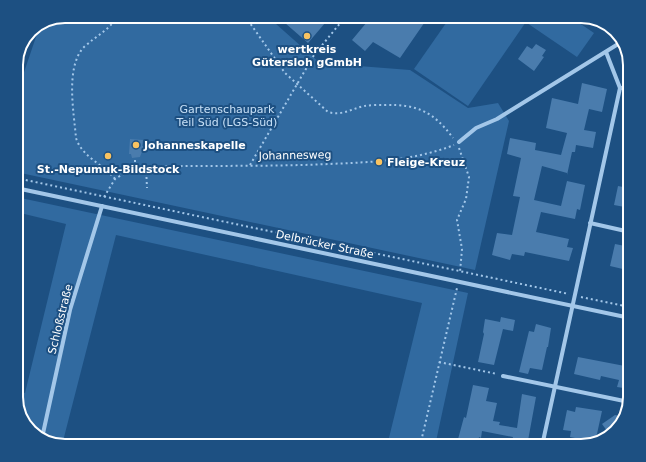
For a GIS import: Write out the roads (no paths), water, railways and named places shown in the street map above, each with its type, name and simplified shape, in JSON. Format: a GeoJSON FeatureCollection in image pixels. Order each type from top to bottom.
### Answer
{"type":"FeatureCollection","features":[{"type":"Feature","properties":{"kind":"street"},"geometry":{"type":"LineString","coordinates":[[459,143],[476,128],[497,119],[618,44]]}},
{"type":"Feature","properties":{"kind":"street"},"geometry":{"type":"LineString","coordinates":[[544,439],[620,88],[606,52]]}},
{"type":"Feature","properties":{"kind":"street","name":"Delbrücker Straße"},"geometry":{"type":"LineString","coordinates":[[23,189],[623,317]]}},
{"type":"Feature","properties":{"kind":"street","name":"Schloßstraße"},"geometry":{"type":"LineString","coordinates":[[43,433],[70,310],[102,206]]}},
{"type":"Feature","properties":{"kind":"street"},"geometry":{"type":"LineString","coordinates":[[590,223],[623,230]]}},
{"type":"Feature","properties":{"kind":"street"},"geometry":{"type":"LineString","coordinates":[[503,376],[623,401]]}},
{"type":"Feature","properties":{"kind":"place","name":"wertkreis Gütersloh gGmbH"},"geometry":{"type":"Point","coordinates":[307,36]}},
{"type":"Feature","properties":{"kind":"place","name":"Johanneskapelle"},"geometry":{"type":"Point","coordinates":[136,145]}},
{"type":"Feature","properties":{"kind":"place","name":"St.-Nepumuk-Bildstock"},"geometry":{"type":"Point","coordinates":[108,156]}},
{"type":"Feature","properties":{"kind":"place","name":"Fleige-Kreuz"},"geometry":{"type":"Point","coordinates":[379,162]}},
{"type":"Feature","properties":{"kind":"park label","name":"Gartenschaupark Teil Süd (LGS-Süd)"},"geometry":{"type":"Point","coordinates":[227,115]}}]}
